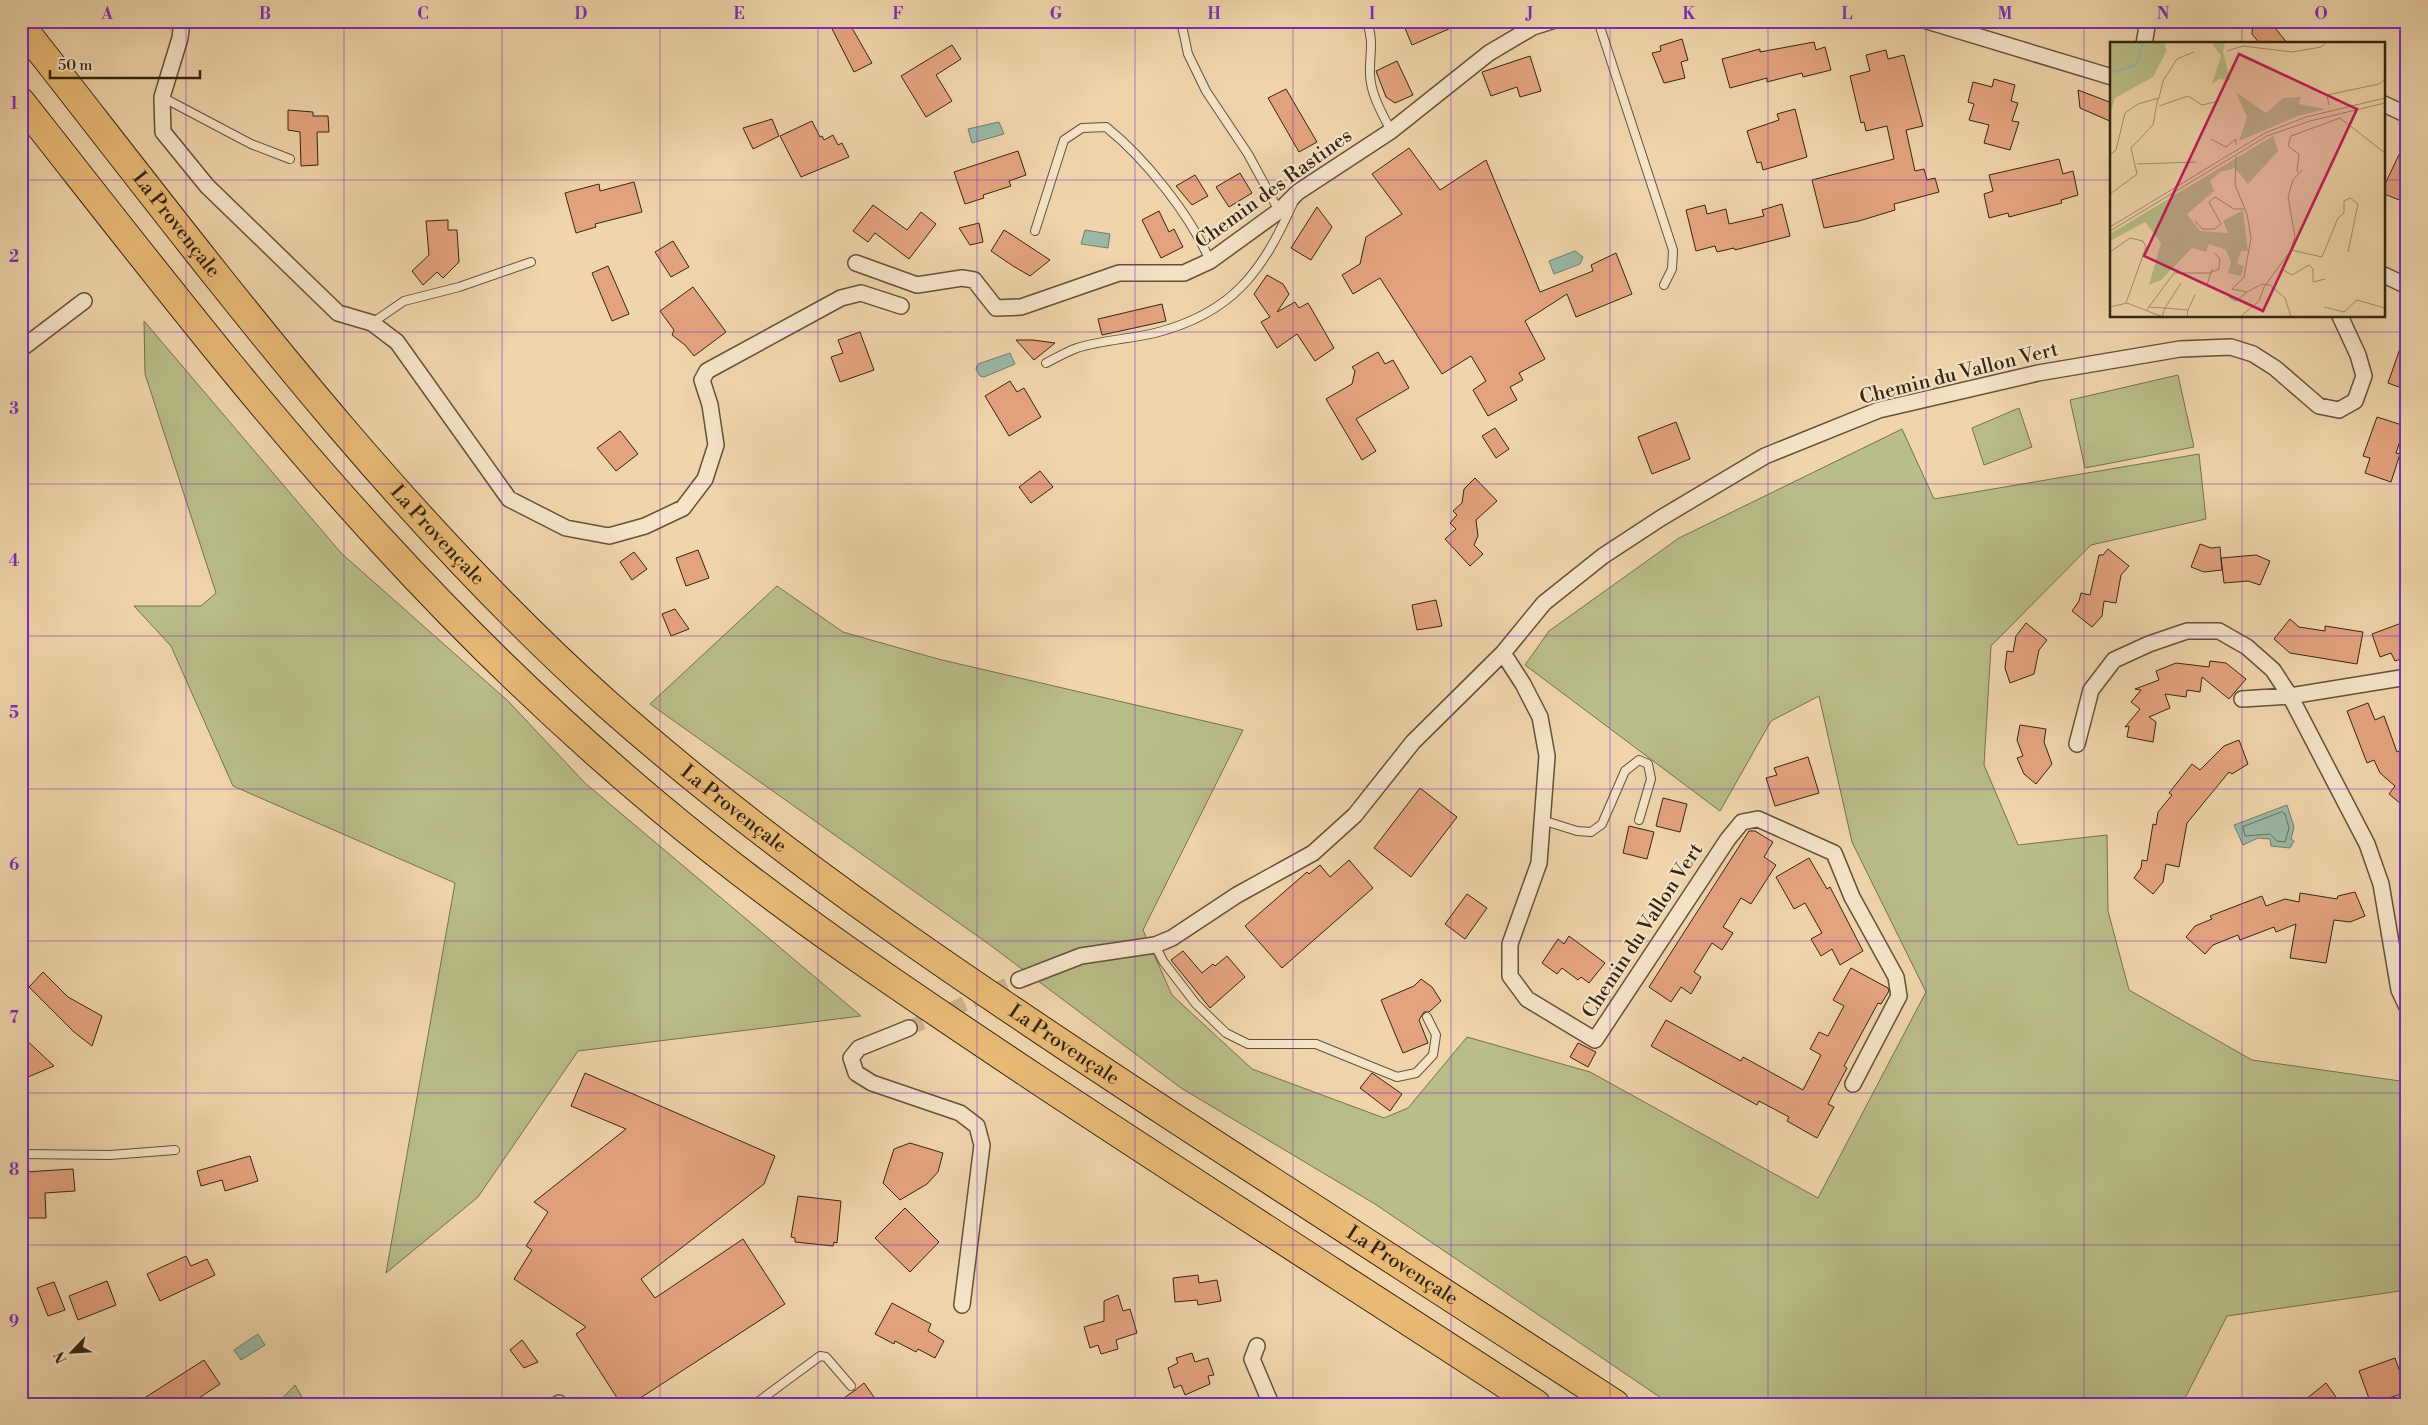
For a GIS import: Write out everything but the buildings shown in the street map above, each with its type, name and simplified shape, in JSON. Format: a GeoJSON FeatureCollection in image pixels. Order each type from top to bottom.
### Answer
{"type":"FeatureCollection","features":[{"type":"Feature","properties":{"kind":"highway","name":"La Provençale"},"geometry":{"type":"LineString","coordinates":[[21,26],[265,336],[393,488],[534,635],[675,763],[837,889],[925,952],[1129,1088],[1615,1404]]}},
{"type":"Feature","properties":{"kind":"highway"},"geometry":{"type":"LineString","coordinates":[[21,102],[245,384],[380,539],[466,629],[656,805],[736,869],[883,977],[1536,1404]]}},
{"type":"Feature","properties":{"kind":"street"},"geometry":{"type":"LineString","coordinates":[[182,21],[180,38],[162,97],[163,132],[207,186],[338,312],[372,323],[397,342],[509,499],[566,528],[609,536],[645,526],[683,508],[705,479],[716,445],[710,405],[702,380],[708,371],[841,298],[861,293],[901,306]]}},
{"type":"Feature","properties":{"kind":"street","name":"Chemin des Rastines"},"geometry":{"type":"LineString","coordinates":[[856,263],[917,285],[962,278],[974,280],[996,308],[1020,307],[1119,273],[1184,273],[1210,261],[1279,211],[1298,192],[1391,130],[1489,53],[1533,28],[1552,21]]}},
{"type":"Feature","properties":{"kind":"street"},"geometry":{"type":"LineString","coordinates":[[1927,21],[2110,76]]}},
{"type":"Feature","properties":{"kind":"street"},"geometry":{"type":"LineString","coordinates":[[2144,42],[2148,21]]}},
{"type":"Feature","properties":{"kind":"street"},"geometry":{"type":"LineString","coordinates":[[2386,105],[2407,115]]}},
{"type":"Feature","properties":{"kind":"street"},"geometry":{"type":"LineString","coordinates":[[2386,276],[2407,286]]}},
{"type":"Feature","properties":{"kind":"street"},"geometry":{"type":"LineString","coordinates":[[21,349],[84,300]]}},
{"type":"Feature","properties":{"kind":"street","name":"Chemin du Vallon Vert"},"geometry":{"type":"LineString","coordinates":[[1019,980],[1081,956],[1155,945],[1172,938],[1237,895],[1313,853],[1355,815],[1412,742],[1503,654],[1544,603],[1603,556],[1661,518],[1765,456],[1879,410],[2038,373],[2180,349],[2231,347],[2253,354],[2275,368],[2319,406],[2340,410],[2355,401],[2364,376],[2358,354],[2341,318]]}},
{"type":"Feature","properties":{"kind":"street"},"geometry":{"type":"LineString","coordinates":[[2077,744],[2091,690],[2114,660],[2149,644],[2187,631],[2219,631],[2247,647],[2273,670],[2290,696],[2367,844],[2381,884],[2399,990],[2407,1007]]}},
{"type":"Feature","properties":{"kind":"street","name":"Chemin du Vallon Vert"},"geometry":{"type":"LineString","coordinates":[[1503,654],[1523,684],[1540,717],[1547,756],[1539,863],[1528,899],[1510,944],[1510,976],[1527,999],[1595,1040],[1728,839],[1742,822],[1758,819],[1834,853],[1852,896],[1896,977],[1899,996],[1853,1084]]}},
{"type":"Feature","properties":{"kind":"street"},"geometry":{"type":"LineString","coordinates":[[2242,700],[2290,696],[2407,677]]}},
{"type":"Feature","properties":{"kind":"street"},"geometry":{"type":"LineString","coordinates":[[909,1028],[859,1048],[851,1058],[856,1073],[872,1083],[960,1113],[976,1126],[982,1145],[962,1305]]}},
{"type":"Feature","properties":{"kind":"street"},"geometry":{"type":"LineString","coordinates":[[1257,1346],[1252,1360],[1271,1404]]}},
{"type":"Feature","properties":{"kind":"lane"},"geometry":{"type":"LineString","coordinates":[[1181,21],[1188,54],[1206,91],[1248,154],[1279,211]]}},
{"type":"Feature","properties":{"kind":"lane"},"geometry":{"type":"LineString","coordinates":[[1366,21],[1370,30],[1373,49],[1370,75],[1375,98],[1391,130]]}},
{"type":"Feature","properties":{"kind":"lane"},"geometry":{"type":"LineString","coordinates":[[1598,21],[1673,250],[1672,269],[1664,285]]}},
{"type":"Feature","properties":{"kind":"lane"},"geometry":{"type":"LineString","coordinates":[[162,97],[251,144],[290,159]]}},
{"type":"Feature","properties":{"kind":"lane"},"geometry":{"type":"LineString","coordinates":[[1035,231],[1064,140],[1082,128],[1106,127],[1122,140],[1169,195],[1199,236],[1210,261]]}},
{"type":"Feature","properties":{"kind":"lane"},"geometry":{"type":"LineString","coordinates":[[1046,363],[1078,348],[1157,332],[1200,316],[1229,300],[1252,278],[1279,234],[1298,192]]}},
{"type":"Feature","properties":{"kind":"lane"},"geometry":{"type":"LineString","coordinates":[[372,323],[404,301],[459,287],[531,262]]}},
{"type":"Feature","properties":{"kind":"lane"},"geometry":{"type":"LineString","coordinates":[[1542,820],[1577,831],[1591,832],[1602,824],[1625,771],[1639,760],[1648,764],[1651,779],[1639,820]]}},
{"type":"Feature","properties":{"kind":"lane"},"geometry":{"type":"LineString","coordinates":[[1155,945],[1163,961],[1196,1004],[1226,1033],[1248,1044],[1316,1044],[1397,1077],[1416,1073],[1433,1055],[1436,1035],[1427,1017]]}},
{"type":"Feature","properties":{"kind":"lane"},"geometry":{"type":"LineString","coordinates":[[21,1154],[110,1155],[175,1150]]}},
{"type":"Feature","properties":{"kind":"lane"},"geometry":{"type":"LineString","coordinates":[[755,1404],[820,1356],[826,1357],[851,1386]]}},
{"type":"Feature","properties":{"kind":"green space"},"geometry":{"type":"Polygon","coordinates":[[[144,321],[341,553],[508,701],[585,783],[861,1016],[578,1051],[478,1197],[386,1273],[455,883],[233,786],[171,646],[134,606],[201,606],[216,593],[145,374],[144,321]]]}},
{"type":"Feature","properties":{"kind":"green space"},"geometry":{"type":"Polygon","coordinates":[[[2178,375],[2194,447],[2085,468],[2070,400],[2178,375]]]}},
{"type":"Feature","properties":{"kind":"green space"},"geometry":{"type":"Polygon","coordinates":[[[2019,408],[2032,447],[1984,465],[1972,428],[2019,408]]]}},
{"type":"Feature","properties":{"kind":"green space"},"geometry":{"type":"Polygon","coordinates":[[[1902,429],[1934,499],[2199,454],[2206,519],[2091,545],[1991,646],[1984,765],[2018,845],[2107,835],[2108,911],[2129,990],[2252,1060],[2407,1082],[2407,1290],[2227,1316],[2182,1404],[1670,1404],[1375,1204],[1181,1088],[990,945],[650,704],[777,586],[843,632],[938,659],[1243,730],[1143,930],[1172,995],[1252,1069],[1384,1118],[1408,1108],[1467,1037],[1590,1072],[1818,1198],[1926,992],[1852,842],[1819,696],[1771,721],[1720,811],[1525,665],[1549,631],[1679,538],[1902,429]]]}},
{"type":"Feature","properties":{"kind":"green space"},"geometry":{"type":"Polygon","coordinates":[[[295,1385],[306,1404],[277,1404],[295,1385]]]}},
{"type":"Feature","properties":{"kind":"water"},"geometry":{"type":"Polygon","coordinates":[[[999,122],[1004,134],[972,143],[968,129],[999,122]]]}},
{"type":"Feature","properties":{"kind":"water"},"geometry":{"type":"Polygon","coordinates":[[[1085,230],[1110,234],[1108,248],[1081,244],[1085,230]]]}},
{"type":"Feature","properties":{"kind":"water"},"geometry":{"type":"Polygon","coordinates":[[[1575,251],[1583,257],[1580,264],[1554,274],[1549,261],[1575,251]]]}},
{"type":"Feature","properties":{"kind":"water"},"geometry":{"type":"Polygon","coordinates":[[[1010,353],[1015,364],[984,377],[980,376],[976,369],[978,364],[1010,353]]]}},
{"type":"Feature","properties":{"kind":"water"},"geometry":{"type":"Polygon","coordinates":[[[2287,805],[2294,827],[2291,839],[2294,841],[2290,848],[2271,846],[2270,839],[2258,838],[2243,845],[2234,825],[2287,805]]]}},
{"type":"Feature","properties":{"kind":"water"},"geometry":{"type":"Polygon","coordinates":[[[258,1334],[265,1345],[241,1360],[234,1350],[258,1334]]]}},
{"type":"Feature","properties":{"kind":"tunnel"},"geometry":{"type":"LineString","coordinates":[[909,1028],[1019,980]]}}]}
